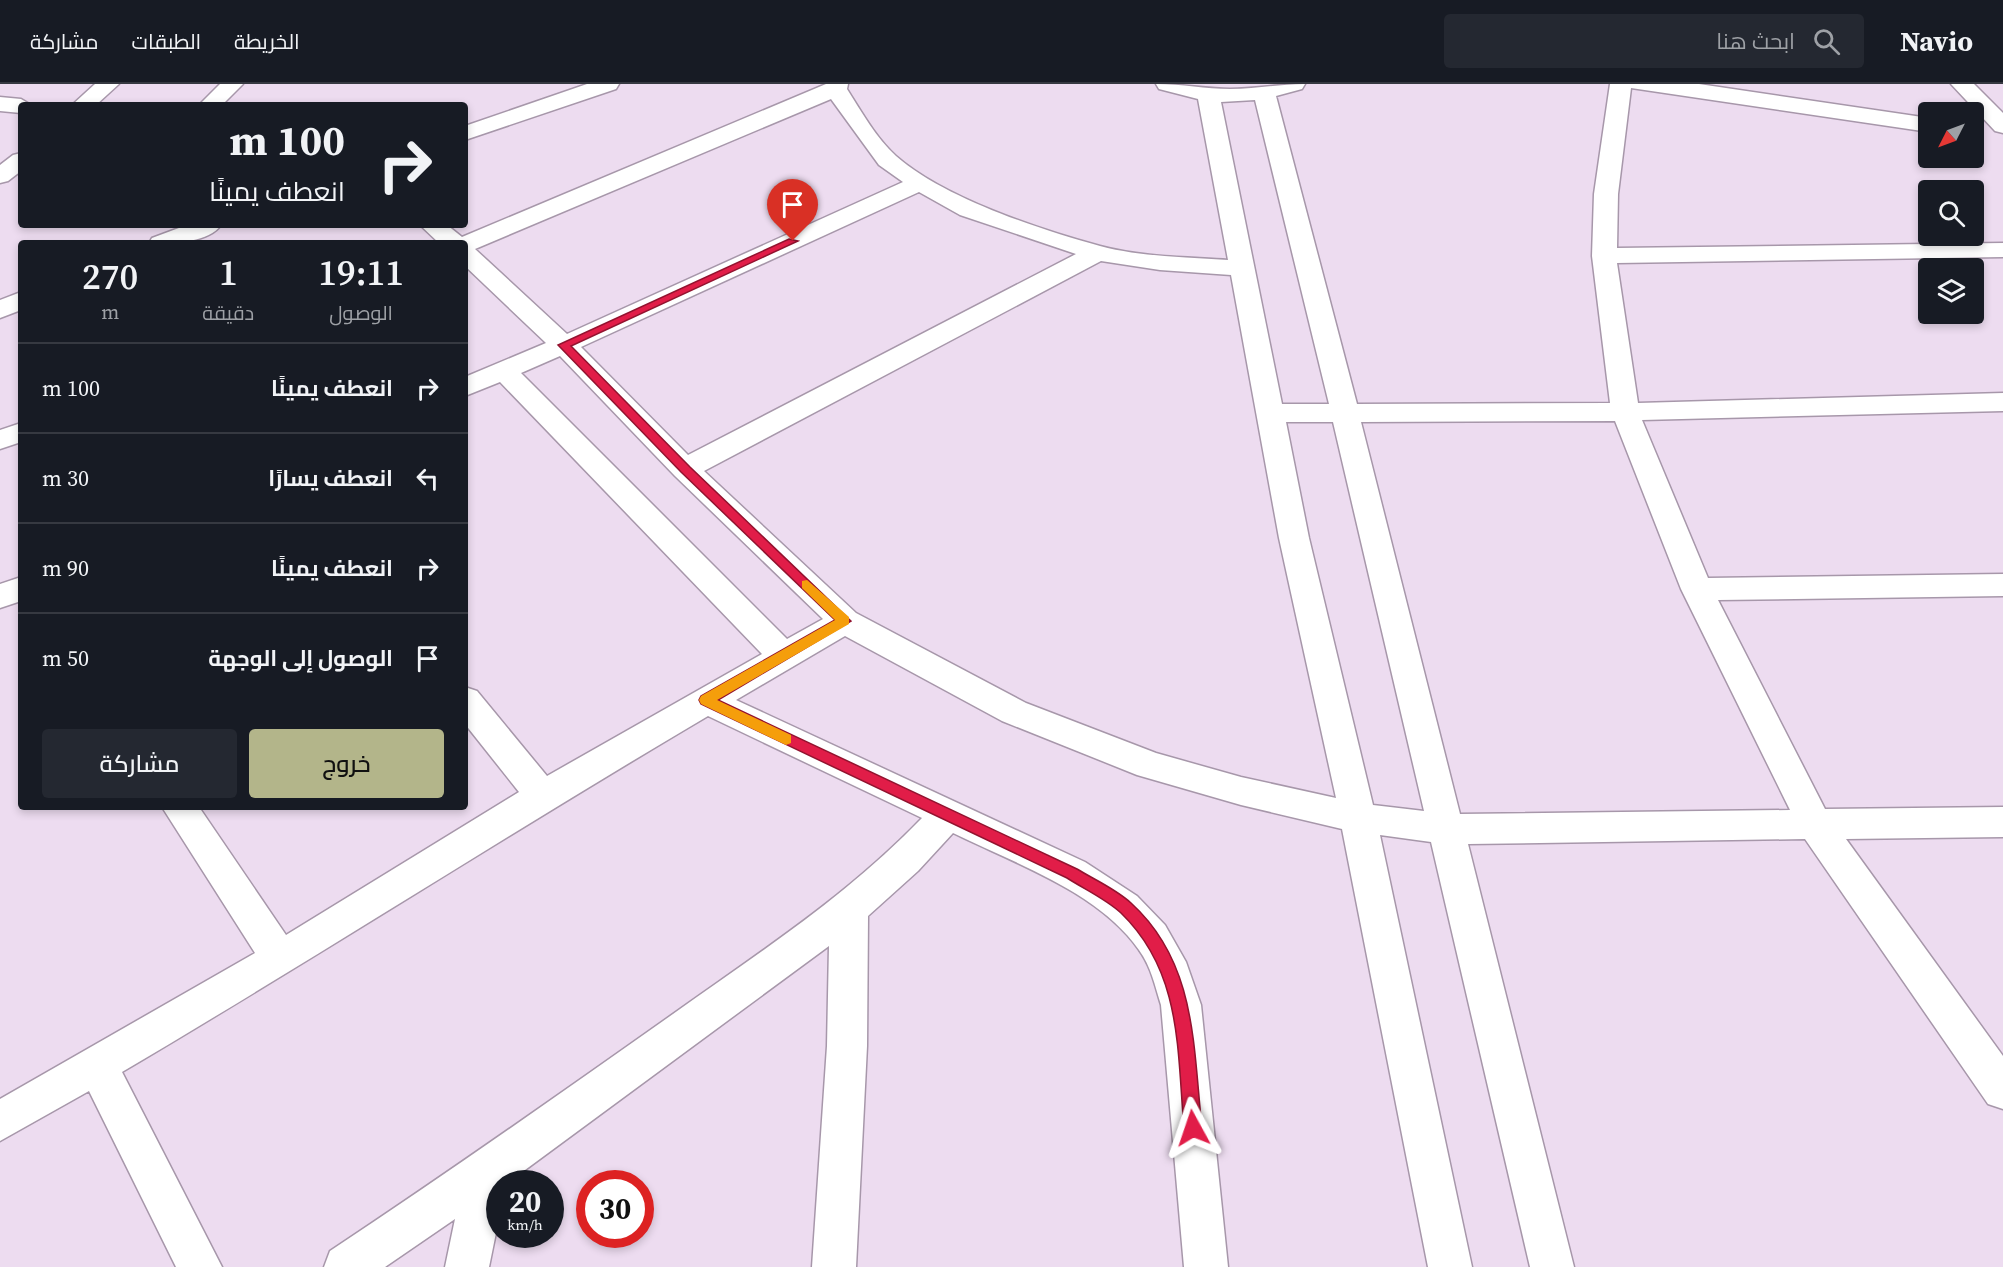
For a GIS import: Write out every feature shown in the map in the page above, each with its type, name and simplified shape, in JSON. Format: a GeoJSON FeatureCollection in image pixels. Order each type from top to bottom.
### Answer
{"type":"FeatureCollection","features":[{"type":"Feature","properties":{"kind":"street"},"geometry":{"type":"LineString","coordinates":[[87,102],[108,84]]}},
{"type":"Feature","properties":{"kind":"street"},"geometry":{"type":"LineString","coordinates":[[213,102],[232,84]]}},
{"type":"Feature","properties":{"kind":"street"},"geometry":{"type":"LineString","coordinates":[[468,132],[608,84]]}},
{"type":"Feature","properties":{"kind":"street"},"geometry":{"type":"LineString","coordinates":[[1167,84],[1208,93],[1279,88],[1345,412],[1552,1267]]}},
{"type":"Feature","properties":{"kind":"street"},"geometry":{"type":"LineString","coordinates":[[1621,84],[1606,194],[1604,256],[1624,412],[1696,589],[1814,823],[2003,1090]]}},
{"type":"Feature","properties":{"kind":"street"},"geometry":{"type":"LineString","coordinates":[[1639,84],[1756,98],[1918,123]]}},
{"type":"Feature","properties":{"kind":"street"},"geometry":{"type":"LineString","coordinates":[[1962,84],[1996,132]]}},
{"type":"Feature","properties":{"kind":"street"},"geometry":{"type":"LineString","coordinates":[[468,245],[541,210],[837,86],[887,160],[920,183],[968,210],[1097,253],[1160,263],[1240,268]]}},
{"type":"Feature","properties":{"kind":"street"},"geometry":{"type":"LineString","coordinates":[[1208,93],[1294,538],[1358,818],[1450,1267]]}},
{"type":"Feature","properties":{"kind":"street"},"geometry":{"type":"LineString","coordinates":[[0,104],[18,106]]}},
{"type":"Feature","properties":{"kind":"street"},"geometry":{"type":"LineString","coordinates":[[0,176],[18,161]]}},
{"type":"Feature","properties":{"kind":"street"},"geometry":{"type":"LineString","coordinates":[[468,386],[564,345],[920,183]]}},
{"type":"Feature","properties":{"kind":"street"},"geometry":{"type":"LineString","coordinates":[[169,240],[201,228]]}},
{"type":"Feature","properties":{"kind":"street"},"geometry":{"type":"LineString","coordinates":[[436,228],[450,240]]}},
{"type":"Feature","properties":{"kind":"street"},"geometry":{"type":"LineString","coordinates":[[1604,256],[2003,250]]}},
{"type":"Feature","properties":{"kind":"street"},"geometry":{"type":"LineString","coordinates":[[686,469],[1097,253]]}},
{"type":"Feature","properties":{"kind":"street"},"geometry":{"type":"LineString","coordinates":[[468,256],[564,345],[686,469],[844,621],[1014,712],[1149,765],[1358,818],[1446,830],[2003,822]]}},
{"type":"Feature","properties":{"kind":"street"},"geometry":{"type":"LineString","coordinates":[[0,310],[18,301]]}},
{"type":"Feature","properties":{"kind":"street"},"geometry":{"type":"LineString","coordinates":[[503,370],[784,656]]}},
{"type":"Feature","properties":{"kind":"street"},"geometry":{"type":"LineString","coordinates":[[1270,413],[1624,412],[2003,402]]}},
{"type":"Feature","properties":{"kind":"street"},"geometry":{"type":"LineString","coordinates":[[0,440],[18,433]]}},
{"type":"Feature","properties":{"kind":"street"},"geometry":{"type":"LineString","coordinates":[[1696,589],[2003,585]]}},
{"type":"Feature","properties":{"kind":"street"},"geometry":{"type":"LineString","coordinates":[[0,597],[18,589]]}},
{"type":"Feature","properties":{"kind":"street"},"geometry":{"type":"LineString","coordinates":[[0,1121],[280,959],[542,796],[844,621]]}},
{"type":"Feature","properties":{"kind":"street"},"geometry":{"type":"LineString","coordinates":[[705,700],[1072,873],[1125,907],[1152,937],[1167,962],[1181,1005],[1206,1267]]}},
{"type":"Feature","properties":{"kind":"street"},"geometry":{"type":"LineString","coordinates":[[468,704],[542,796]]}},
{"type":"Feature","properties":{"kind":"street"},"geometry":{"type":"LineString","coordinates":[[182,810],[280,959]]}},
{"type":"Feature","properties":{"kind":"street"},"geometry":{"type":"LineString","coordinates":[[489,1170],[849,910],[905,861],[948,815]]}},
{"type":"Feature","properties":{"kind":"street"},"geometry":{"type":"LineString","coordinates":[[834,1267],[847,1046],[849,910]]}},
{"type":"Feature","properties":{"kind":"street"},"geometry":{"type":"LineString","coordinates":[[98,1064],[200,1267]]}},
{"type":"Feature","properties":{"kind":"street"},"geometry":{"type":"LineString","coordinates":[[346,1267],[486,1172]]}},
{"type":"Feature","properties":{"kind":"street"},"geometry":{"type":"LineString","coordinates":[[466,1267],[486,1172]]}},
{"type":"Feature","properties":{"kind":"slow traffic"},"geometry":{"type":"LineString","coordinates":[[786,739],[705,700],[844,621],[807,584]]}},
{"type":"Feature","properties":{"kind":"route"},"geometry":{"type":"LineString","coordinates":[[793,241],[564,345],[686,469],[844,621],[705,700],[1072,873],[1125,907],[1152,937],[1167,962],[1181,1005],[1193,1128]]}}]}
